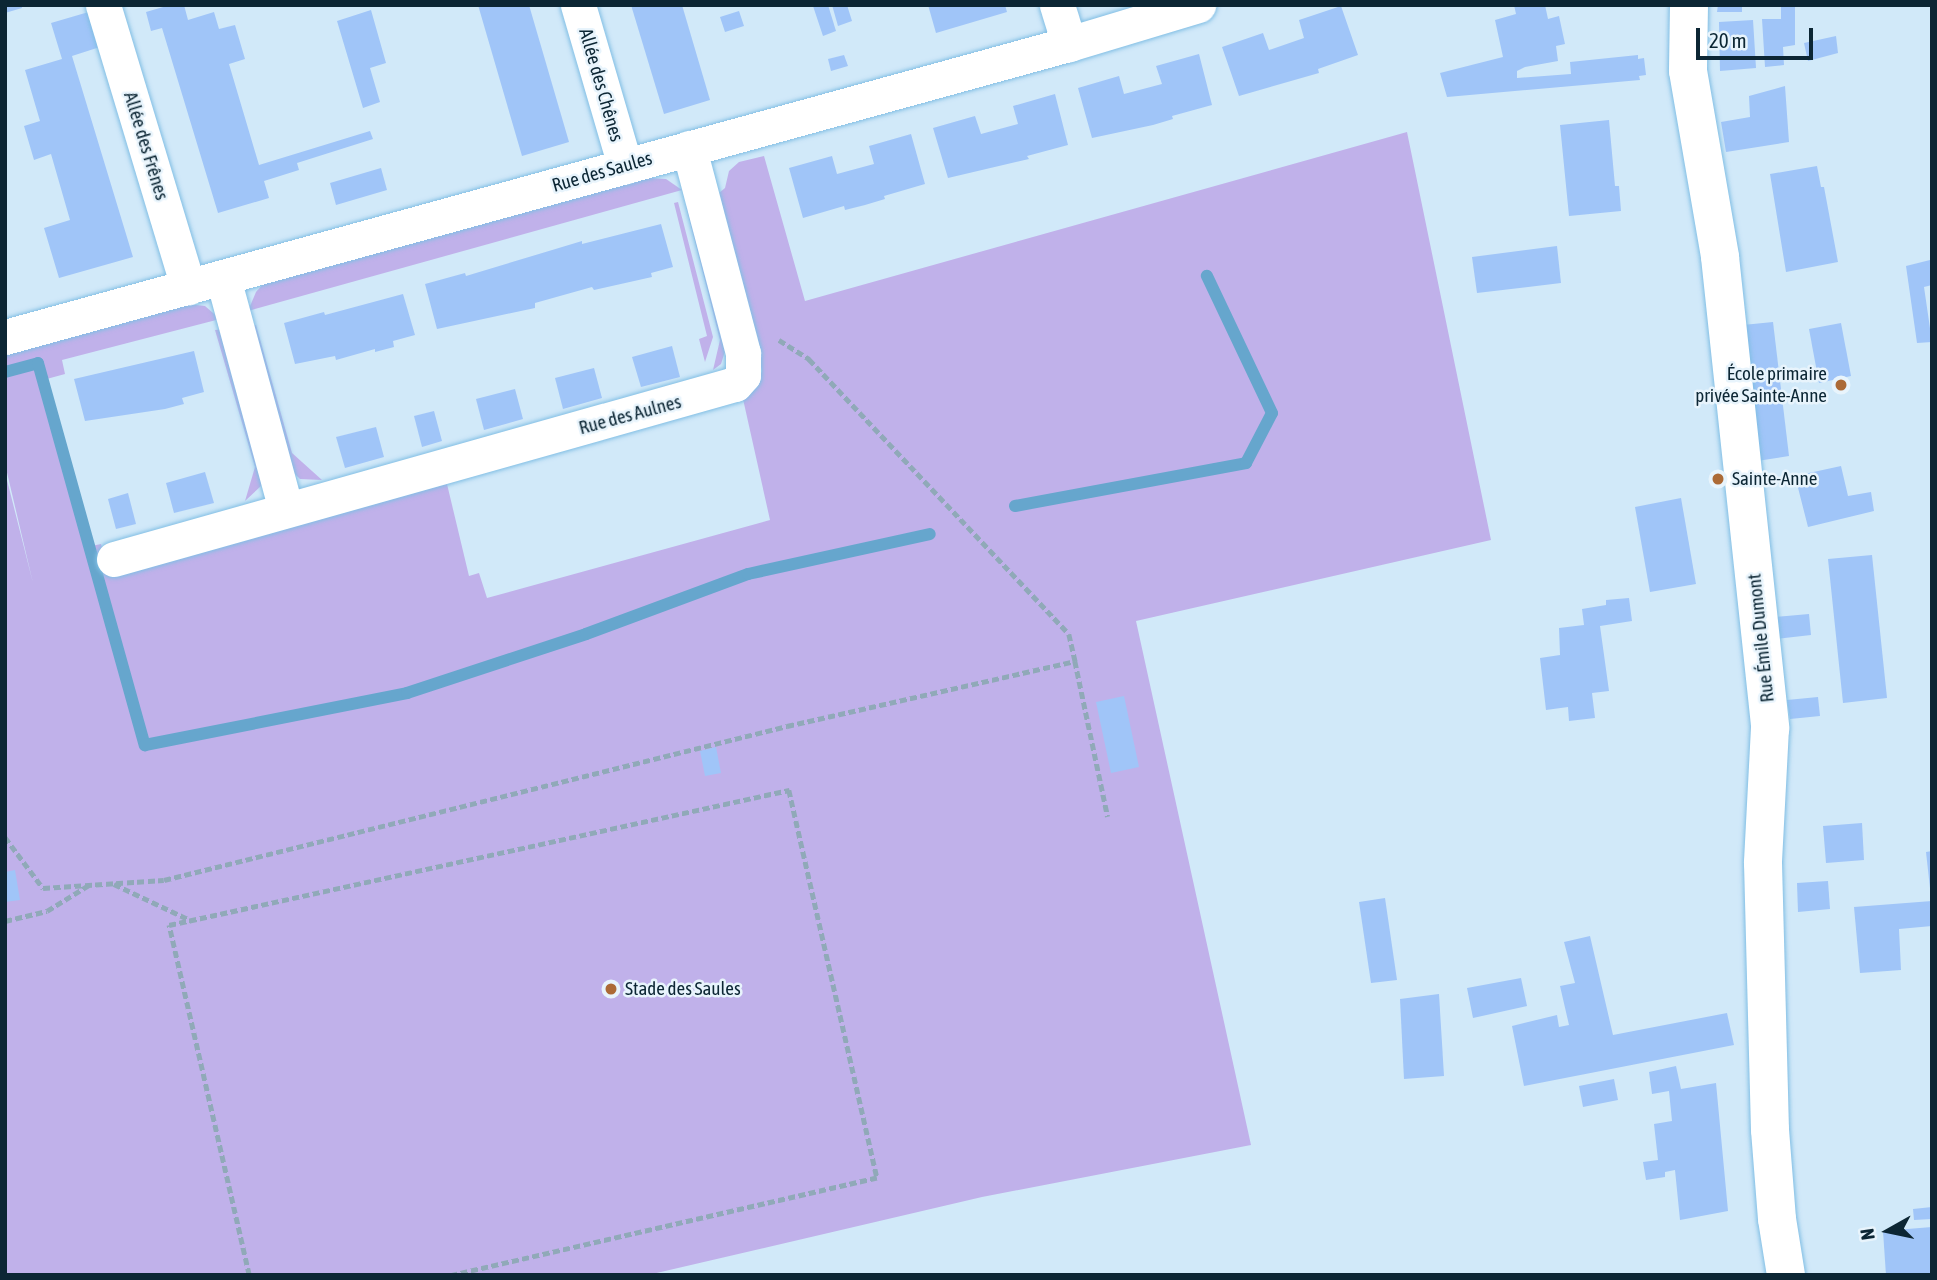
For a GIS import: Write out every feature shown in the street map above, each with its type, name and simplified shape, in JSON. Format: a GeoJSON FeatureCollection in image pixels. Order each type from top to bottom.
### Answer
{"type":"FeatureCollection","features":[{"type":"Feature","properties":{"kind":"street","name":"Allée des Frênes"},"geometry":{"type":"LineString","coordinates":[[103,5],[188,288]]}},
{"type":"Feature","properties":{"kind":"street","name":"Allée des Chênes"},"geometry":{"type":"LineString","coordinates":[[578,5],[625,166]]}},
{"type":"Feature","properties":{"kind":"street"},"geometry":{"type":"LineString","coordinates":[[1057,5],[1069,44]]}},
{"type":"Feature","properties":{"kind":"street","name":"Rue des Saules"},"geometry":{"type":"LineString","coordinates":[[5,337],[1069,44],[1198,5]]}},
{"type":"Feature","properties":{"kind":"street","name":"Rue Émile Dumont"},"geometry":{"type":"LineString","coordinates":[[1689,5],[1689,80],[1720,257],[1770,729],[1763,863],[1770,1130],[1777,1219],[1786,1275]]}},
{"type":"Feature","properties":{"kind":"street","name":"Rue des Aulnes"},"geometry":{"type":"LineString","coordinates":[[114,559],[719,391],[735,384],[743,375],[745,361],[689,148]]}},
{"type":"Feature","properties":{"kind":"street"},"geometry":{"type":"LineString","coordinates":[[223,278],[286,510]]}},
{"type":"Feature","properties":{"kind":"path"},"geometry":{"type":"LineString","coordinates":[[741,343],[778,339],[809,359],[1069,634],[1108,817]]}},
{"type":"Feature","properties":{"kind":"path"},"geometry":{"type":"LineString","coordinates":[[5,837],[43,888],[164,880],[787,726],[1075,661]]}},
{"type":"Feature","properties":{"kind":"path"},"geometry":{"type":"LineString","coordinates":[[249,1275],[169,925],[789,790],[877,1178],[452,1275]]}},
{"type":"Feature","properties":{"kind":"path"},"geometry":{"type":"LineString","coordinates":[[114,884],[192,922]]}},
{"type":"Feature","properties":{"kind":"path"},"geometry":{"type":"LineString","coordinates":[[5,921],[47,911],[90,885]]}},
{"type":"Feature","properties":{"kind":"shaded area"},"geometry":{"type":"Polygon","coordinates":[[[1407,132],[1491,540],[1136,621],[1251,1145],[982,1197],[648,1275],[5,1275],[5,472],[33,583],[5,464],[5,355],[187,304],[205,306],[220,319],[62,360],[65,374],[43,380],[87,547],[101,544],[110,577],[447,484],[469,576],[479,573],[487,598],[770,520],[743,399],[757,384],[762,371],[719,193],[725,188],[729,171],[739,162],[764,156],[805,301],[1407,132]]]}},
{"type":"Feature","properties":{"kind":"shaded area"},"geometry":{"type":"Polygon","coordinates":[[[649,178],[666,179],[682,190],[248,311],[256,292],[264,283],[649,178]]]}},
{"type":"Feature","properties":{"kind":"shaded area"},"geometry":{"type":"Polygon","coordinates":[[[678,202],[713,337],[705,362],[699,339],[707,336],[674,203],[678,202]]]}},
{"type":"Feature","properties":{"kind":"shaded area"},"geometry":{"type":"Polygon","coordinates":[[[690,204],[727,345],[721,364],[713,370],[720,340],[686,206],[690,204]]]}},
{"type":"Feature","properties":{"kind":"shaded area"},"geometry":{"type":"Polygon","coordinates":[[[256,325],[292,453],[322,480],[300,479],[289,468],[249,327],[256,325]]]}},
{"type":"Feature","properties":{"kind":"shaded area"},"geometry":{"type":"Polygon","coordinates":[[[225,329],[264,471],[261,486],[245,501],[255,467],[215,330],[225,329]]]}},
{"type":"Feature","properties":{"kind":"building"},"geometry":{"type":"Polygon","coordinates":[[[5,5],[21,5],[22,8],[5,13],[5,5]]]}},
{"type":"Feature","properties":{"kind":"building"},"geometry":{"type":"Polygon","coordinates":[[[170,5],[184,5],[188,20],[214,12],[219,29],[235,25],[245,59],[229,64],[259,165],[370,131],[373,139],[297,163],[299,170],[264,181],[269,198],[218,213],[162,28],[151,31],[146,12],[170,5]]]}},
{"type":"Feature","properties":{"kind":"building"},"geometry":{"type":"Polygon","coordinates":[[[478,5],[529,5],[569,142],[522,156],[478,5]]]}},
{"type":"Feature","properties":{"kind":"building"},"geometry":{"type":"Polygon","coordinates":[[[631,5],[682,5],[710,100],[664,114],[631,5]]]}},
{"type":"Feature","properties":{"kind":"building"},"geometry":{"type":"Polygon","coordinates":[[[828,5],[836,31],[823,36],[813,6],[828,5]]]}},
{"type":"Feature","properties":{"kind":"building"},"geometry":{"type":"Polygon","coordinates":[[[832,5],[847,5],[852,21],[838,26],[832,5]]]}},
{"type":"Feature","properties":{"kind":"building"},"geometry":{"type":"Polygon","coordinates":[[[928,5],[1005,5],[1007,12],[936,33],[928,5]]]}},
{"type":"Feature","properties":{"kind":"building"},"geometry":{"type":"Polygon","coordinates":[[[1514,5],[1545,5],[1548,19],[1559,16],[1565,44],[1556,46],[1558,61],[1525,67],[1517,71],[1517,78],[1571,74],[1570,62],[1638,55],[1638,59],[1644,58],[1646,75],[1639,76],[1640,80],[1447,97],[1440,73],[1503,57],[1495,20],[1516,14],[1514,5]]]}},
{"type":"Feature","properties":{"kind":"building"},"geometry":{"type":"Polygon","coordinates":[[[1718,5],[1742,5],[1742,12],[1717,12],[1718,5]]]}},
{"type":"Feature","properties":{"kind":"building"},"geometry":{"type":"Polygon","coordinates":[[[1781,5],[1795,5],[1795,45],[1783,47],[1784,65],[1765,67],[1762,19],[1781,19],[1781,5]]]}},
{"type":"Feature","properties":{"kind":"building"},"geometry":{"type":"Polygon","coordinates":[[[1341,6],[1358,55],[1318,69],[1319,73],[1239,96],[1222,47],[1263,33],[1269,50],[1304,38],[1299,20],[1341,6]]]}},
{"type":"Feature","properties":{"kind":"building"},"geometry":{"type":"Polygon","coordinates":[[[371,10],[386,63],[370,68],[380,102],[363,108],[337,21],[371,10]]]}},
{"type":"Feature","properties":{"kind":"building"},"geometry":{"type":"Polygon","coordinates":[[[92,11],[103,46],[72,56],[133,257],[59,278],[44,228],[70,220],[51,154],[34,160],[24,126],[40,121],[25,70],[62,59],[51,23],[92,11]]]}},
{"type":"Feature","properties":{"kind":"building"},"geometry":{"type":"Polygon","coordinates":[[[739,11],[744,26],[725,32],[720,17],[739,11]]]}},
{"type":"Feature","properties":{"kind":"building"},"geometry":{"type":"Polygon","coordinates":[[[1753,20],[1756,68],[1720,71],[1719,22],[1753,20]]]}},
{"type":"Feature","properties":{"kind":"building"},"geometry":{"type":"Polygon","coordinates":[[[1836,36],[1838,53],[1808,61],[1804,43],[1836,36]]]}},
{"type":"Feature","properties":{"kind":"building"},"geometry":{"type":"Polygon","coordinates":[[[1199,54],[1212,105],[1172,116],[1173,119],[1153,125],[1092,138],[1078,88],[1119,76],[1124,94],[1162,84],[1156,66],[1199,54]]]}},
{"type":"Feature","properties":{"kind":"building"},"geometry":{"type":"Polygon","coordinates":[[[844,55],[848,66],[831,71],[828,59],[844,55]]]}},
{"type":"Feature","properties":{"kind":"building"},"geometry":{"type":"Polygon","coordinates":[[[1785,86],[1789,142],[1726,152],[1721,122],[1750,117],[1749,96],[1785,86]]]}},
{"type":"Feature","properties":{"kind":"building"},"geometry":{"type":"Polygon","coordinates":[[[1055,94],[1068,145],[1027,156],[1029,159],[948,178],[933,128],[975,116],[981,134],[1018,124],[1013,106],[1055,94]]]}},
{"type":"Feature","properties":{"kind":"building"},"geometry":{"type":"Polygon","coordinates":[[[1609,120],[1615,186],[1619,186],[1621,211],[1569,216],[1560,125],[1609,120]]]}},
{"type":"Feature","properties":{"kind":"building"},"geometry":{"type":"Polygon","coordinates":[[[911,134],[925,184],[884,196],[885,199],[865,205],[845,210],[844,206],[803,218],[789,168],[832,156],[837,174],[874,164],[869,146],[911,134]]]}},
{"type":"Feature","properties":{"kind":"building"},"geometry":{"type":"Polygon","coordinates":[[[1817,166],[1821,187],[1824,187],[1838,262],[1786,272],[1770,174],[1817,166]]]}},
{"type":"Feature","properties":{"kind":"building"},"geometry":{"type":"Polygon","coordinates":[[[381,168],[387,190],[336,205],[330,183],[381,168]]]}},
{"type":"Feature","properties":{"kind":"building"},"geometry":{"type":"Polygon","coordinates":[[[661,224],[673,267],[651,273],[652,277],[594,290],[592,287],[535,303],[535,308],[437,329],[425,284],[465,273],[466,276],[582,241],[582,244],[661,224]]]}},
{"type":"Feature","properties":{"kind":"building"},"geometry":{"type":"Polygon","coordinates":[[[1557,246],[1561,283],[1477,293],[1472,257],[1557,246]]]}},
{"type":"Feature","properties":{"kind":"building"},"geometry":{"type":"Polygon","coordinates":[[[1930,260],[1932,285],[1924,287],[1932,342],[1917,343],[1906,266],[1930,260]]]}},
{"type":"Feature","properties":{"kind":"building"},"geometry":{"type":"Polygon","coordinates":[[[403,294],[415,335],[393,341],[394,347],[375,352],[375,349],[336,360],[335,356],[295,364],[284,323],[403,294]]]}},
{"type":"Feature","properties":{"kind":"building"},"geometry":{"type":"Polygon","coordinates":[[[1773,322],[1789,456],[1757,461],[1743,325],[1773,322]]]}},
{"type":"Feature","properties":{"kind":"building"},"geometry":{"type":"Polygon","coordinates":[[[1841,323],[1851,376],[1819,383],[1809,329],[1841,323]]]}},
{"type":"Feature","properties":{"kind":"building"},"geometry":{"type":"Polygon","coordinates":[[[672,346],[680,377],[641,387],[632,357],[672,346]]]}},
{"type":"Feature","properties":{"kind":"building"},"geometry":{"type":"Polygon","coordinates":[[[194,351],[204,392],[182,398],[184,404],[165,409],[85,421],[74,379],[194,351]]]}},
{"type":"Feature","properties":{"kind":"building"},"geometry":{"type":"Polygon","coordinates":[[[594,368],[602,398],[563,409],[555,378],[594,368]]]}},
{"type":"Feature","properties":{"kind":"building"},"geometry":{"type":"Polygon","coordinates":[[[515,389],[523,419],[484,430],[476,399],[515,389]]]}},
{"type":"Feature","properties":{"kind":"building"},"geometry":{"type":"Polygon","coordinates":[[[434,411],[442,441],[422,447],[414,416],[434,411]]]}},
{"type":"Feature","properties":{"kind":"building"},"geometry":{"type":"Polygon","coordinates":[[[376,427],[384,457],[345,468],[336,437],[376,427]]]}},
{"type":"Feature","properties":{"kind":"building"},"geometry":{"type":"Polygon","coordinates":[[[1841,466],[1848,496],[1871,492],[1874,511],[1808,527],[1795,476],[1841,466]]]}},
{"type":"Feature","properties":{"kind":"building"},"geometry":{"type":"Polygon","coordinates":[[[205,472],[214,503],[174,513],[166,483],[205,472]]]}},
{"type":"Feature","properties":{"kind":"building"},"geometry":{"type":"Polygon","coordinates":[[[128,493],[136,524],[116,529],[108,499],[128,493]]]}},
{"type":"Feature","properties":{"kind":"building"},"geometry":{"type":"Polygon","coordinates":[[[1681,498],[1696,584],[1650,592],[1635,507],[1681,498]]]}},
{"type":"Feature","properties":{"kind":"building"},"geometry":{"type":"Polygon","coordinates":[[[1872,555],[1887,698],[1843,703],[1828,559],[1872,555]]]}},
{"type":"Feature","properties":{"kind":"building"},"geometry":{"type":"Polygon","coordinates":[[[1629,598],[1632,621],[1600,626],[1609,691],[1592,693],[1595,718],[1569,721],[1568,707],[1546,710],[1540,658],[1560,655],[1559,628],[1584,625],[1582,609],[1606,605],[1606,600],[1629,598]]]}},
{"type":"Feature","properties":{"kind":"building"},"geometry":{"type":"Polygon","coordinates":[[[1809,614],[1811,635],[1776,639],[1774,617],[1809,614]]]}},
{"type":"Feature","properties":{"kind":"building"},"geometry":{"type":"Polygon","coordinates":[[[1124,696],[1139,767],[1111,773],[1096,702],[1124,696]]]}},
{"type":"Feature","properties":{"kind":"building"},"geometry":{"type":"Polygon","coordinates":[[[1818,697],[1820,716],[1790,719],[1787,700],[1818,697]]]}},
{"type":"Feature","properties":{"kind":"building"},"geometry":{"type":"Polygon","coordinates":[[[716,747],[721,773],[705,776],[700,751],[716,747]]]}},
{"type":"Feature","properties":{"kind":"building"},"geometry":{"type":"Polygon","coordinates":[[[1862,823],[1864,860],[1826,863],[1823,826],[1862,823]]]}},
{"type":"Feature","properties":{"kind":"building"},"geometry":{"type":"Polygon","coordinates":[[[1932,851],[1932,888],[1930,888],[1926,852],[1932,851]]]}},
{"type":"Feature","properties":{"kind":"building"},"geometry":{"type":"Polygon","coordinates":[[[15,870],[20,900],[5,902],[5,872],[15,870]]]}},
{"type":"Feature","properties":{"kind":"building"},"geometry":{"type":"Polygon","coordinates":[[[1828,881],[1830,909],[1798,912],[1797,883],[1828,881]]]}},
{"type":"Feature","properties":{"kind":"building"},"geometry":{"type":"Polygon","coordinates":[[[1385,898],[1397,980],[1371,983],[1359,902],[1385,898]]]}},
{"type":"Feature","properties":{"kind":"building"},"geometry":{"type":"Polygon","coordinates":[[[1932,901],[1932,926],[1899,929],[1901,970],[1860,973],[1854,907],[1932,901]]]}},
{"type":"Feature","properties":{"kind":"building"},"geometry":{"type":"Polygon","coordinates":[[[1590,936],[1613,1035],[1727,1013],[1734,1045],[1524,1086],[1512,1026],[1557,1015],[1559,1027],[1569,1025],[1560,986],[1575,983],[1564,942],[1590,936]]]}},
{"type":"Feature","properties":{"kind":"building"},"geometry":{"type":"Polygon","coordinates":[[[1521,978],[1527,1006],[1473,1018],[1467,988],[1521,978]]]}},
{"type":"Feature","properties":{"kind":"building"},"geometry":{"type":"Polygon","coordinates":[[[1439,994],[1444,1076],[1404,1079],[1400,999],[1439,994]]]}},
{"type":"Feature","properties":{"kind":"building"},"geometry":{"type":"Polygon","coordinates":[[[1676,1066],[1681,1089],[1716,1083],[1728,1211],[1680,1220],[1675,1170],[1665,1172],[1665,1177],[1646,1180],[1643,1162],[1658,1160],[1654,1124],[1672,1121],[1669,1091],[1652,1094],[1649,1072],[1676,1066]]]}},
{"type":"Feature","properties":{"kind":"building"},"geometry":{"type":"Polygon","coordinates":[[[1614,1079],[1618,1100],[1583,1107],[1579,1086],[1614,1079]]]}},
{"type":"Feature","properties":{"kind":"building"},"geometry":{"type":"Polygon","coordinates":[[[1932,1207],[1932,1219],[1914,1220],[1913,1209],[1932,1207]]]}},
{"type":"Feature","properties":{"kind":"building"},"geometry":{"type":"Polygon","coordinates":[[[1932,1227],[1932,1275],[1886,1275],[1883,1231],[1932,1227]]]}},
{"type":"Feature","properties":{"kind":"waterway"},"geometry":{"type":"LineString","coordinates":[[1015,506],[1246,463],[1272,413],[1207,276]]}},
{"type":"Feature","properties":{"kind":"waterway"},"geometry":{"type":"LineString","coordinates":[[5,372],[38,363],[145,745],[407,693],[586,634],[748,574],[930,534]]}},
{"type":"Feature","properties":{"kind":"place","name":"École primaire privée Sainte-Anne"},"geometry":{"type":"Point","coordinates":[1841,385]}},
{"type":"Feature","properties":{"kind":"place","name":"Sainte-Anne"},"geometry":{"type":"Point","coordinates":[1718,479]}},
{"type":"Feature","properties":{"kind":"place","name":"Stade des Saules"},"geometry":{"type":"Point","coordinates":[611,989]}}]}
